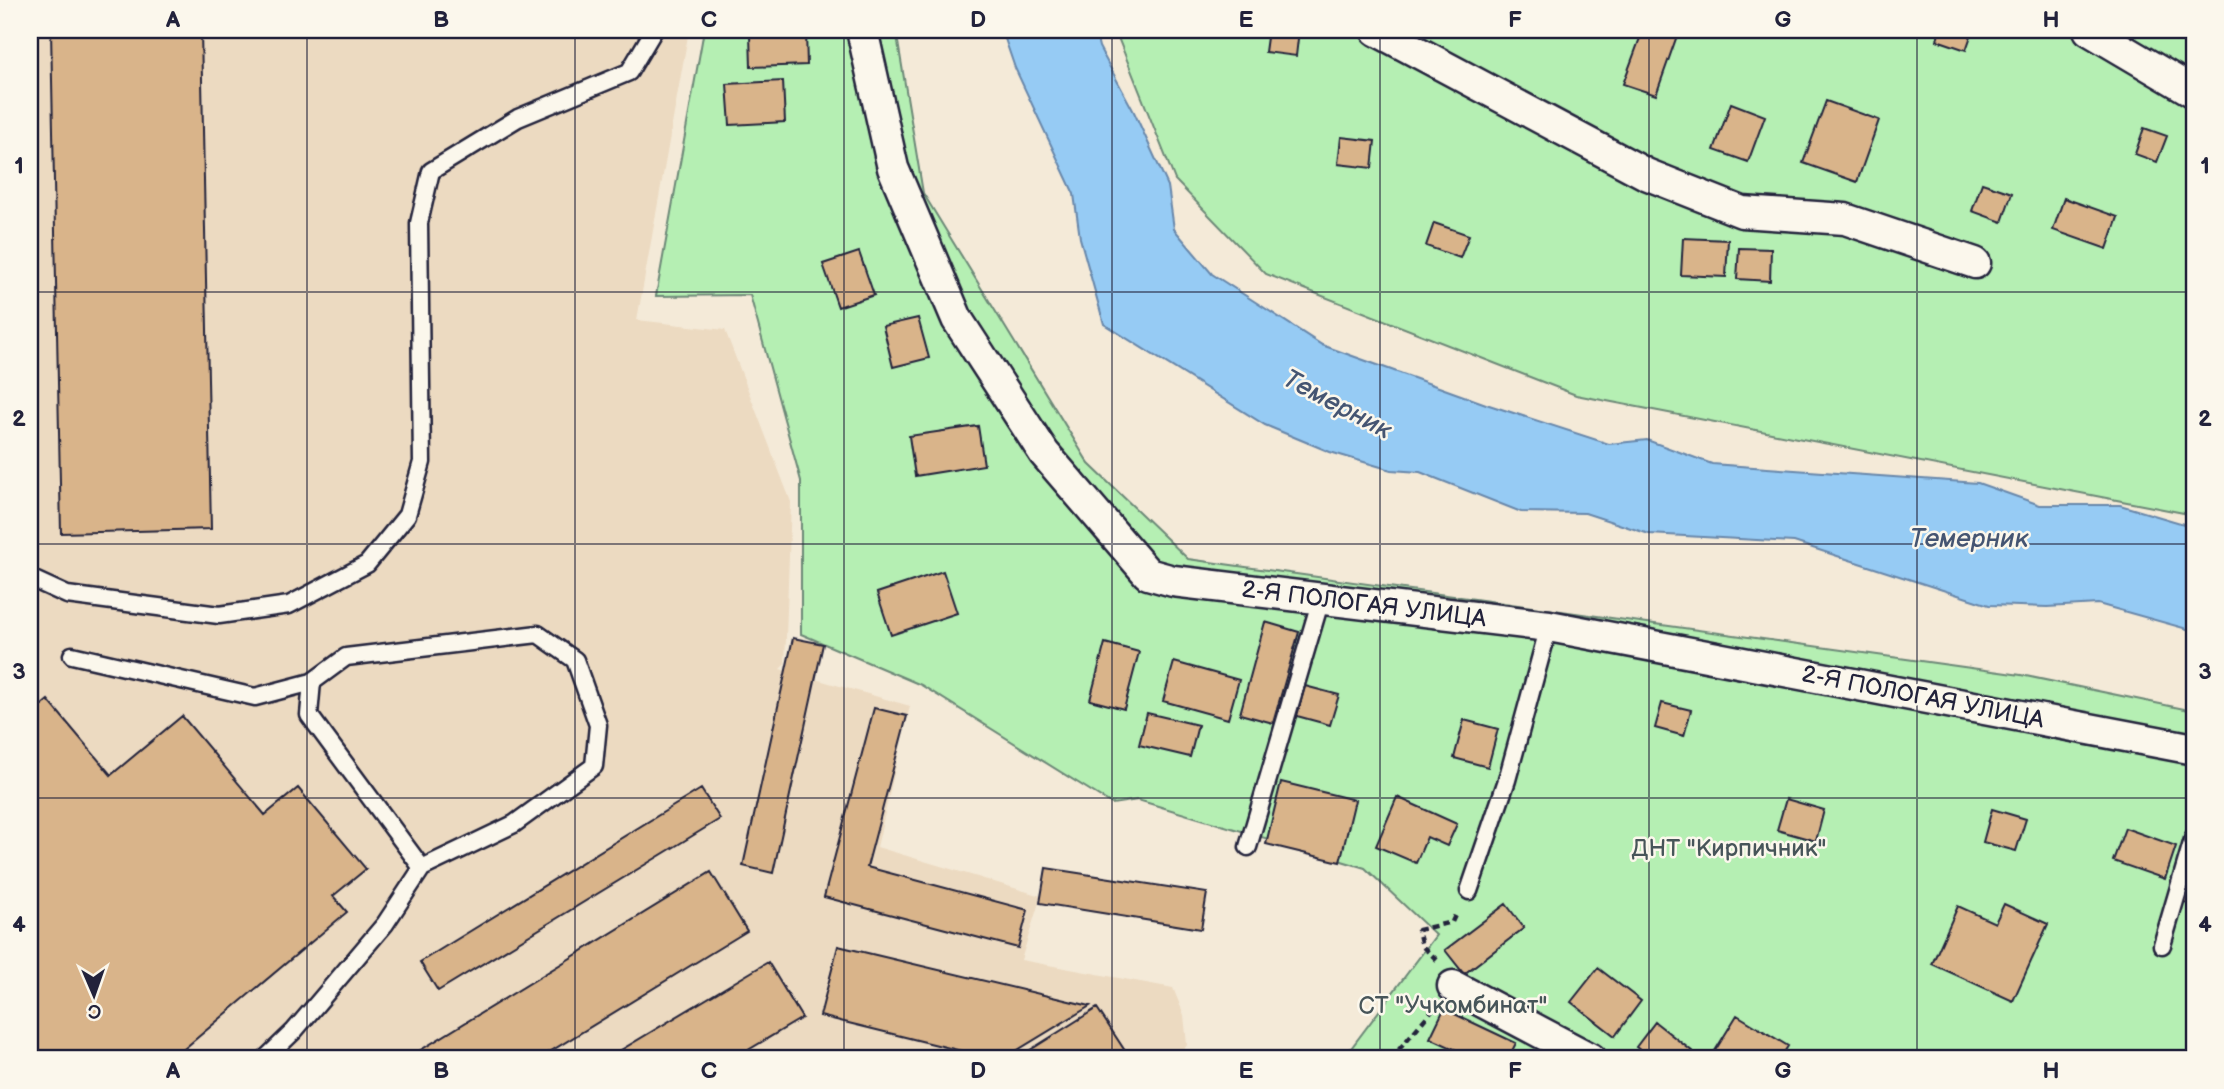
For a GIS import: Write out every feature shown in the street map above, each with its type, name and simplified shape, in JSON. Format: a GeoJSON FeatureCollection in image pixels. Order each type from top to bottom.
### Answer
{"type":"FeatureCollection","features":[{"type":"Feature","properties":{"kind":"street","name":"2-Я ПОЛОГАЯ УЛИЦА"},"geometry":{"type":"LineString","coordinates":[[862,30],[893,167],[957,318],[1044,453],[1148,575],[1173,581],[1549,626],[2194,749]]}},
{"type":"Feature","properties":{"kind":"street"},"geometry":{"type":"LineString","coordinates":[[1376,30],[1646,174],[1742,212],[1845,219],[1975,262]]}},
{"type":"Feature","properties":{"kind":"street"},"geometry":{"type":"LineString","coordinates":[[2089,30],[2194,92]]}},
{"type":"Feature","properties":{"kind":"street"},"geometry":{"type":"LineString","coordinates":[[1453,986],[1591,1059]]}},
{"type":"Feature","properties":{"kind":"lane"},"geometry":{"type":"LineString","coordinates":[[30,578],[66,595],[219,615],[289,605],[366,564],[407,515],[422,462],[419,223],[430,171],[518,118],[629,72],[654,30]]}},
{"type":"Feature","properties":{"kind":"lane"},"geometry":{"type":"LineString","coordinates":[[1248,847],[1321,599]]}},
{"type":"Feature","properties":{"kind":"lane"},"geometry":{"type":"LineString","coordinates":[[1469,891],[1507,780],[1549,626]]}},
{"type":"Feature","properties":{"kind":"lane"},"geometry":{"type":"LineString","coordinates":[[72,655],[255,696],[312,682],[346,657],[538,634],[575,660],[598,725],[594,766],[514,824],[422,868],[385,924],[294,1031],[265,1059]]}},
{"type":"Feature","properties":{"kind":"lane"},"geometry":{"type":"LineString","coordinates":[[312,682],[309,715],[422,868]]}},
{"type":"Feature","properties":{"kind":"lane"},"geometry":{"type":"LineString","coordinates":[[2162,945],[2194,836]]}},
{"type":"Feature","properties":{"kind":"path"},"geometry":{"type":"LineString","coordinates":[[1391,1059],[1453,986],[1444,967],[1422,946],[1418,930],[1452,922],[1469,891]]}},
{"type":"Feature","properties":{"kind":"shaded area"},"geometry":{"type":"Polygon","coordinates":[[[30,30],[689,30],[637,320],[725,330],[791,502],[785,664],[780,669],[910,706],[877,847],[1041,896],[1021,960],[1173,988],[1184,1015],[1187,1045],[1177,1059],[30,1059],[30,30]]]}},
{"type":"Feature","properties":{"kind":"green space","name":"ДНТ \"Кирпичник\""},"geometry":{"type":"Polygon","coordinates":[[[704,30],[896,30],[923,193],[1089,464],[1188,559],[2021,675],[2194,711],[2194,1059],[1343,1059],[1436,935],[1365,868],[1138,800],[1112,804],[921,685],[801,634],[801,481],[750,295],[656,296],[704,30]]]}},
{"type":"Feature","properties":{"kind":"green space"},"geometry":{"type":"Polygon","coordinates":[[[1115,30],[2194,30],[2194,515],[1576,395],[1266,274],[1175,180],[1115,30]]]}},
{"type":"Feature","properties":{"kind":"water","name":"Темерник"},"geometry":{"type":"Polygon","coordinates":[[[1002,30],[1095,30],[1099,47],[1134,112],[1168,186],[1174,229],[1212,274],[1322,345],[1486,404],[1609,444],[1647,440],[1712,464],[1978,483],[2040,505],[2120,505],[2194,527],[2194,631],[2098,604],[2047,607],[1989,605],[1794,542],[1649,534],[1585,513],[1521,512],[1420,472],[1391,470],[1330,452],[1265,425],[1104,324],[1080,238],[1074,194],[1015,68],[1002,30]]]}},
{"type":"Feature","properties":{"kind":"building"},"geometry":{"type":"Polygon","coordinates":[[[51,30],[201,30],[211,529],[61,533],[51,30]]]}},
{"type":"Feature","properties":{"kind":"building"},"geometry":{"type":"Polygon","coordinates":[[[1268,30],[1299,30],[1296,56],[1265,52],[1268,30]]]}},
{"type":"Feature","properties":{"kind":"building"},"geometry":{"type":"Polygon","coordinates":[[[1643,30],[1679,30],[1656,95],[1623,84],[1643,30]]]}},
{"type":"Feature","properties":{"kind":"building"},"geometry":{"type":"Polygon","coordinates":[[[1940,30],[1973,30],[1966,50],[1937,40],[1940,30]]]}},
{"type":"Feature","properties":{"kind":"building"},"geometry":{"type":"Polygon","coordinates":[[[806,33],[807,65],[751,67],[750,34],[806,33]]]}},
{"type":"Feature","properties":{"kind":"building"},"geometry":{"type":"Polygon","coordinates":[[[783,81],[785,122],[730,125],[727,84],[783,81]]]}},
{"type":"Feature","properties":{"kind":"building"},"geometry":{"type":"Polygon","coordinates":[[[1826,101],[1879,120],[1857,182],[1803,163],[1826,101]]]}},
{"type":"Feature","properties":{"kind":"building"},"geometry":{"type":"Polygon","coordinates":[[[1731,103],[1765,116],[1748,162],[1714,150],[1731,103]]]}},
{"type":"Feature","properties":{"kind":"building"},"geometry":{"type":"Polygon","coordinates":[[[2144,128],[2167,136],[2157,162],[2135,154],[2144,128]]]}},
{"type":"Feature","properties":{"kind":"building"},"geometry":{"type":"Polygon","coordinates":[[[1341,137],[1375,141],[1372,168],[1338,164],[1341,137]]]}},
{"type":"Feature","properties":{"kind":"building"},"geometry":{"type":"Polygon","coordinates":[[[1982,183],[2012,193],[2002,222],[1972,211],[1982,183]]]}},
{"type":"Feature","properties":{"kind":"building"},"geometry":{"type":"Polygon","coordinates":[[[2064,198],[2118,217],[2107,249],[2053,230],[2064,198]]]}},
{"type":"Feature","properties":{"kind":"building"},"geometry":{"type":"Polygon","coordinates":[[[1434,223],[1469,235],[1460,258],[1426,246],[1434,223]]]}},
{"type":"Feature","properties":{"kind":"building"},"geometry":{"type":"Polygon","coordinates":[[[1683,238],[1728,240],[1726,277],[1681,275],[1683,238]]]}},
{"type":"Feature","properties":{"kind":"building"},"geometry":{"type":"Polygon","coordinates":[[[1739,248],[1771,249],[1770,281],[1737,279],[1739,248]]]}},
{"type":"Feature","properties":{"kind":"building"},"geometry":{"type":"Polygon","coordinates":[[[859,252],[874,295],[838,307],[823,264],[859,252]]]}},
{"type":"Feature","properties":{"kind":"building"},"geometry":{"type":"Polygon","coordinates":[[[918,318],[929,358],[893,367],[883,326],[918,318]]]}},
{"type":"Feature","properties":{"kind":"building"},"geometry":{"type":"Polygon","coordinates":[[[978,426],[984,465],[915,476],[909,436],[978,426]]]}},
{"type":"Feature","properties":{"kind":"building"},"geometry":{"type":"Polygon","coordinates":[[[943,571],[957,613],[891,635],[877,593],[943,571]]]}},
{"type":"Feature","properties":{"kind":"building"},"geometry":{"type":"Polygon","coordinates":[[[1265,622],[1299,632],[1273,723],[1240,714],[1265,622]]]}},
{"type":"Feature","properties":{"kind":"building"},"geometry":{"type":"Polygon","coordinates":[[[793,638],[823,644],[773,873],[743,866],[793,638]]]}},
{"type":"Feature","properties":{"kind":"building"},"geometry":{"type":"Polygon","coordinates":[[[1105,643],[1139,652],[1124,709],[1090,700],[1105,643]]]}},
{"type":"Feature","properties":{"kind":"building"},"geometry":{"type":"Polygon","coordinates":[[[1174,662],[1239,680],[1228,719],[1163,701],[1174,662]]]}},
{"type":"Feature","properties":{"kind":"building"},"geometry":{"type":"Polygon","coordinates":[[[1305,686],[1339,695],[1330,725],[1297,716],[1305,686]]]}},
{"type":"Feature","properties":{"kind":"building"},"geometry":{"type":"Polygon","coordinates":[[[48,700],[111,775],[182,716],[265,815],[298,788],[366,869],[333,896],[347,912],[172,1059],[30,1059],[30,715],[48,700]]]}},
{"type":"Feature","properties":{"kind":"building"},"geometry":{"type":"Polygon","coordinates":[[[1662,703],[1691,710],[1684,736],[1655,728],[1662,703]]]}},
{"type":"Feature","properties":{"kind":"building"},"geometry":{"type":"Polygon","coordinates":[[[874,708],[907,716],[867,867],[1028,910],[1018,948],[824,897],[874,708]]]}},
{"type":"Feature","properties":{"kind":"building"},"geometry":{"type":"Polygon","coordinates":[[[1147,713],[1198,725],[1190,757],[1139,745],[1147,713]]]}},
{"type":"Feature","properties":{"kind":"building"},"geometry":{"type":"Polygon","coordinates":[[[1464,720],[1498,729],[1488,767],[1454,758],[1464,720]]]}},
{"type":"Feature","properties":{"kind":"building"},"geometry":{"type":"Polygon","coordinates":[[[1281,782],[1355,800],[1340,862],[1266,844],[1281,782]]]}},
{"type":"Feature","properties":{"kind":"building"},"geometry":{"type":"Polygon","coordinates":[[[701,789],[720,819],[438,991],[420,962],[701,789]]]}},
{"type":"Feature","properties":{"kind":"building"},"geometry":{"type":"Polygon","coordinates":[[[1397,797],[1457,824],[1447,846],[1427,837],[1416,863],[1376,846],[1397,797]]]}},
{"type":"Feature","properties":{"kind":"building"},"geometry":{"type":"Polygon","coordinates":[[[1786,799],[1824,810],[1816,841],[1777,830],[1786,799]]]}},
{"type":"Feature","properties":{"kind":"building"},"geometry":{"type":"Polygon","coordinates":[[[1992,809],[2026,819],[2016,851],[1983,842],[1992,809]]]}},
{"type":"Feature","properties":{"kind":"building"},"geometry":{"type":"Polygon","coordinates":[[[2125,828],[2176,846],[2165,879],[2113,861],[2125,828]]]}},
{"type":"Feature","properties":{"kind":"building"},"geometry":{"type":"Polygon","coordinates":[[[2194,856],[2194,906],[2182,902],[2194,856]]]}},
{"type":"Feature","properties":{"kind":"building"},"geometry":{"type":"Polygon","coordinates":[[[1046,868],[1207,893],[1201,929],[1040,903],[1046,868]]]}},
{"type":"Feature","properties":{"kind":"building"},"geometry":{"type":"Polygon","coordinates":[[[711,872],[747,931],[538,1059],[406,1059],[711,872]]]}},
{"type":"Feature","properties":{"kind":"building"},"geometry":{"type":"Polygon","coordinates":[[[1506,904],[1524,928],[1464,974],[1445,950],[1506,904]]]}},
{"type":"Feature","properties":{"kind":"building"},"geometry":{"type":"Polygon","coordinates":[[[2004,904],[2048,924],[2013,1001],[1932,964],[1958,906],[1995,923],[2004,904]]]}},
{"type":"Feature","properties":{"kind":"building"},"geometry":{"type":"Polygon","coordinates":[[[838,946],[1090,1006],[1003,1059],[994,1059],[820,1016],[838,946]]]}},
{"type":"Feature","properties":{"kind":"building"},"geometry":{"type":"Polygon","coordinates":[[[768,962],[802,1018],[733,1059],[606,1059],[768,962]]]}},
{"type":"Feature","properties":{"kind":"building"},"geometry":{"type":"Polygon","coordinates":[[[1598,968],[1641,1001],[1615,1036],[1571,1002],[1598,968]]]}},
{"type":"Feature","properties":{"kind":"building"},"geometry":{"type":"Polygon","coordinates":[[[1097,1008],[1129,1057],[1126,1059],[1016,1059],[1097,1008]]]}},
{"type":"Feature","properties":{"kind":"building"},"geometry":{"type":"Polygon","coordinates":[[[1444,1009],[1516,1043],[1508,1059],[1476,1059],[1430,1038],[1444,1009]]]}},
{"type":"Feature","properties":{"kind":"building"},"geometry":{"type":"Polygon","coordinates":[[[1737,1015],[1788,1046],[1780,1059],[1710,1059],[1737,1015]]]}},
{"type":"Feature","properties":{"kind":"building"},"geometry":{"type":"Polygon","coordinates":[[[1655,1022],[1693,1052],[1687,1059],[1652,1059],[1636,1047],[1655,1022]]]}},
{"type":"Feature","properties":{"kind":"park label","name":"СТ \"Учкомбинат\""},"geometry":{"type":"Point","coordinates":[1453,1005]}}]}
